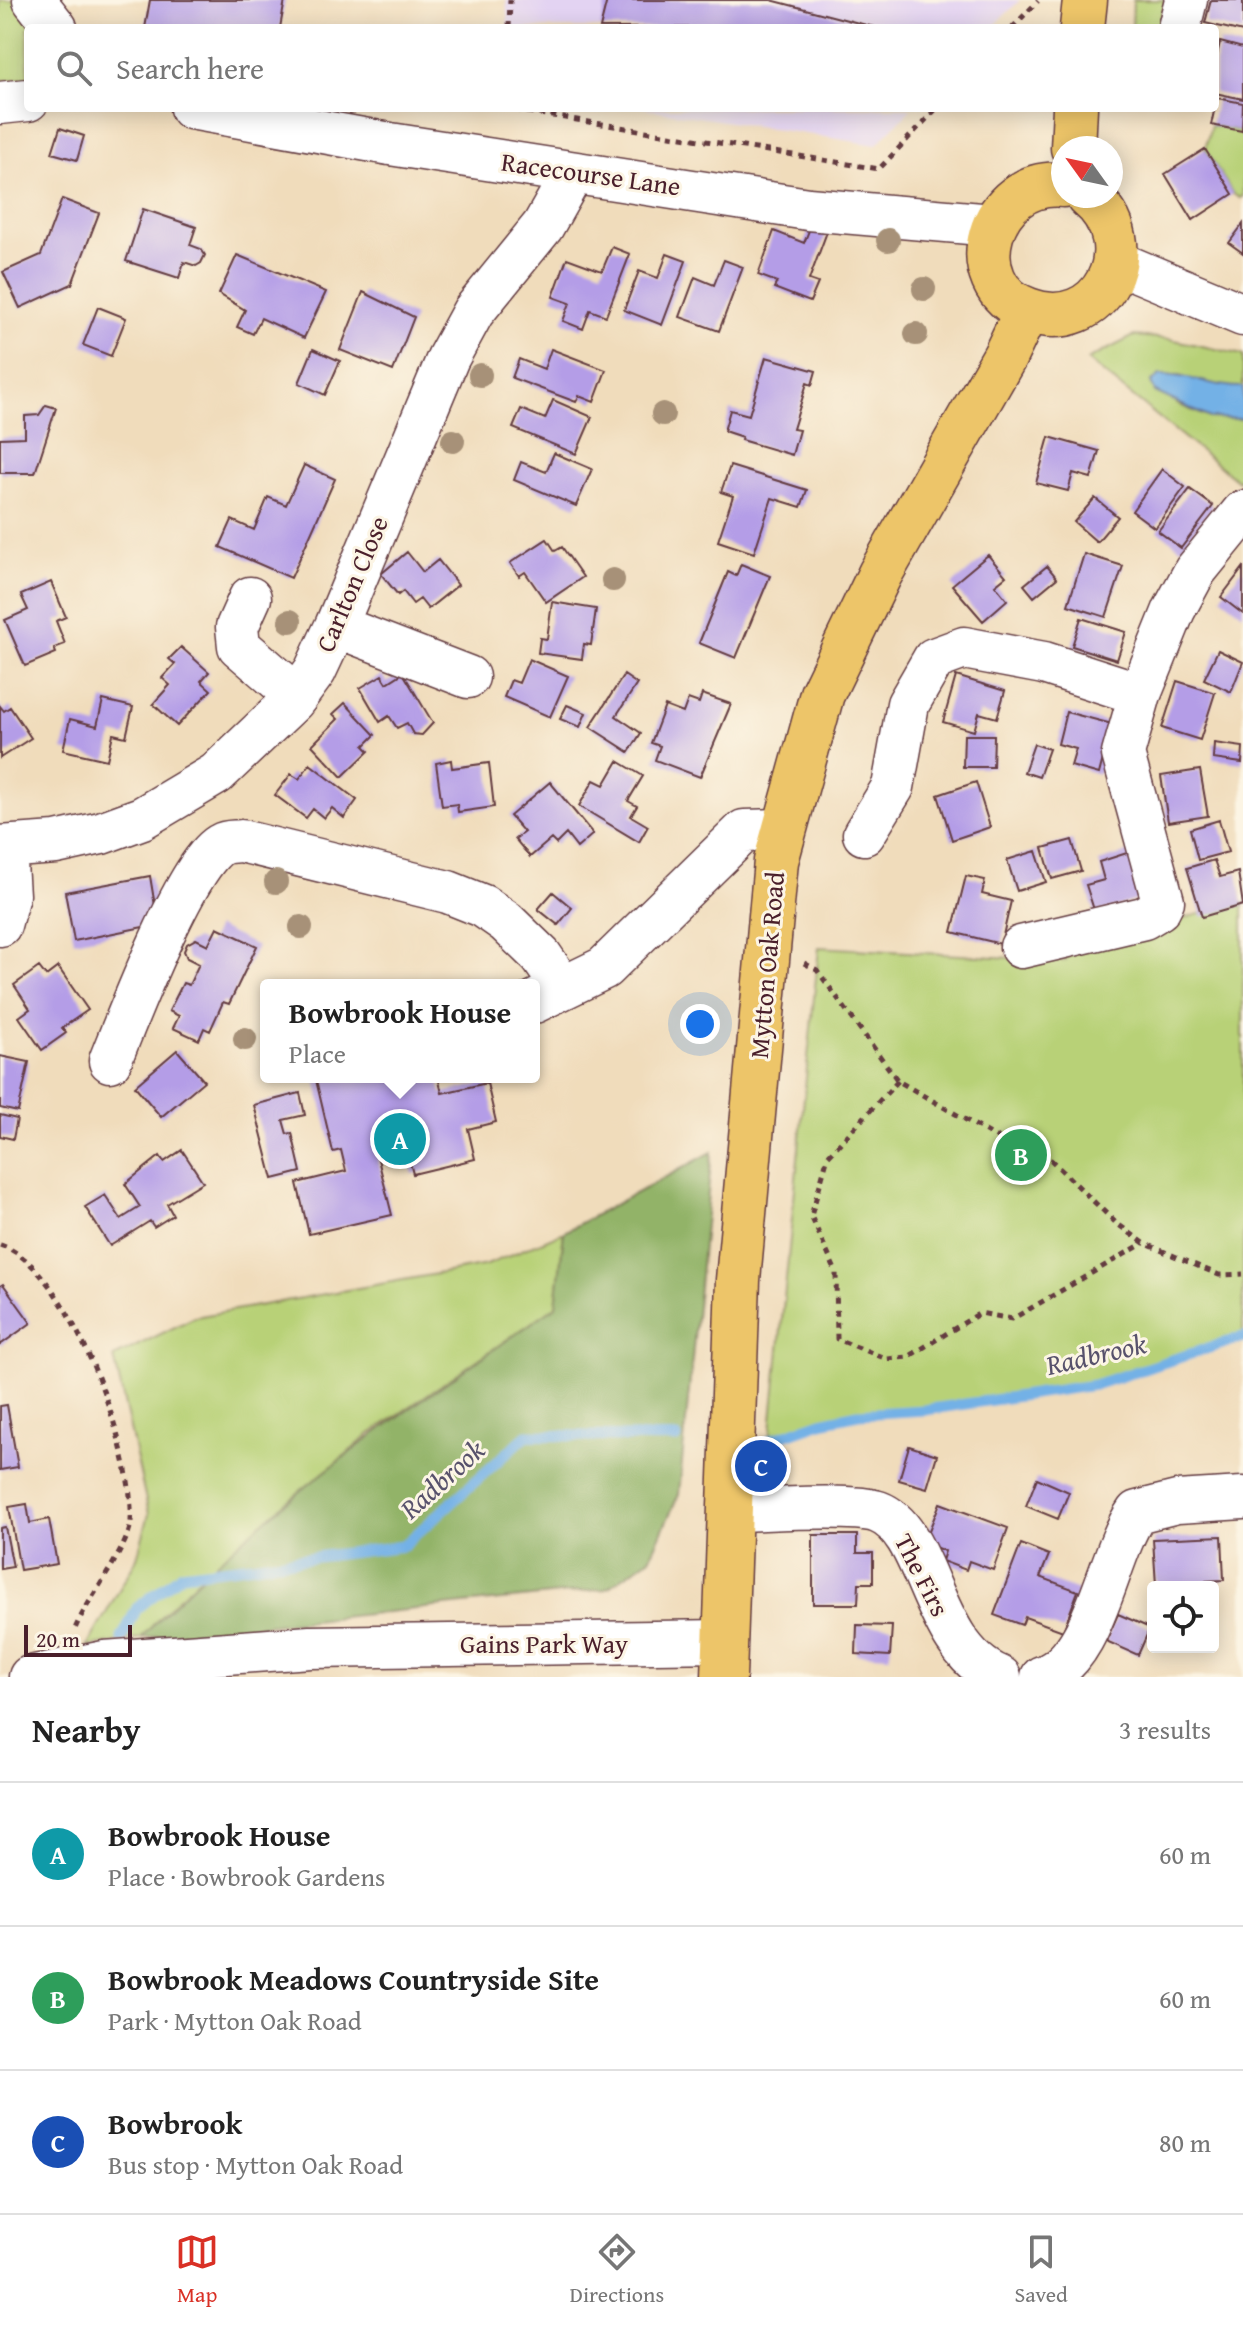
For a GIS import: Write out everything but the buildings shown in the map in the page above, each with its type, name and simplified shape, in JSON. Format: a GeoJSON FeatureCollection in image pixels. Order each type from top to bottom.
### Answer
{"type":"FeatureCollection","features":[{"type":"Feature","properties":{"kind":"main road"},"geometry":{"type":"LineString","coordinates":[[1082,24],[1085,0]]}},
{"type":"Feature","properties":{"kind":"main road"},"geometry":{"type":"LineString","coordinates":[[1074,136],[1075,112]]}},
{"type":"Feature","properties":{"kind":"main road"},"geometry":{"type":"LineString","coordinates":[[1051,184],[1026,188],[1006,206],[993,225],[988,245],[989,265],[997,284],[1010,300],[1027,310],[1051,315],[1075,311],[1096,298],[1111,279],[1116,262],[1115,233],[1101,208]]}},
{"type":"Feature","properties":{"kind":"main road","name":"Mytton Oak Road"},"geometry":{"type":"LineString","coordinates":[[724,1659],[738,1280],[776,861],[822,694],[880,574],[1005,356],[1027,310]]}},
{"type":"Feature","properties":{"kind":"street"},"geometry":{"type":"LineString","coordinates":[[34,0],[53,24]]}},
{"type":"Feature","properties":{"kind":"street"},"geometry":{"type":"LineString","coordinates":[[1180,24],[1186,0]]}},
{"type":"Feature","properties":{"kind":"street"},"geometry":{"type":"LineString","coordinates":[[0,103],[24,100]]}},
{"type":"Feature","properties":{"kind":"street","name":"Racecourse Lane"},"geometry":{"type":"LineString","coordinates":[[236,112],[393,126],[573,173],[715,192],[808,209],[993,225]]}},
{"type":"Feature","properties":{"kind":"street","name":"Carlton Close"},"geometry":{"type":"LineString","coordinates":[[3,847],[56,843],[101,833],[142,818],[216,774],[297,696],[315,671],[336,626],[448,358],[473,312],[543,226],[573,173]]}},
{"type":"Feature","properties":{"kind":"street"},"geometry":{"type":"LineString","coordinates":[[1116,262],[1243,315]]}},
{"type":"Feature","properties":{"kind":"street"},"geometry":{"type":"LineString","coordinates":[[1021,947],[1144,918],[1159,909],[1163,901],[1123,754],[1140,694],[1166,627],[1195,571],[1243,513]]}},
{"type":"Feature","properties":{"kind":"street"},"geometry":{"type":"LineString","coordinates":[[250,598],[237,627],[239,646],[297,696]]}},
{"type":"Feature","properties":{"kind":"street"},"geometry":{"type":"LineString","coordinates":[[336,626],[468,677]]}},
{"type":"Feature","properties":{"kind":"street"},"geometry":{"type":"LineString","coordinates":[[864,834],[893,787],[908,704],[934,659],[964,648],[1044,663],[1140,694]]}},
{"type":"Feature","properties":{"kind":"street"},"geometry":{"type":"LineString","coordinates":[[110,1061],[180,901],[205,860],[222,844],[241,841],[448,892],[483,906],[506,922],[541,956],[548,995],[604,968],[744,831],[784,830]]}},
{"type":"Feature","properties":{"kind":"street"},"geometry":{"type":"LineString","coordinates":[[0,925],[8,895],[3,847]]}},
{"type":"Feature","properties":{"kind":"street"},"geometry":{"type":"LineString","coordinates":[[1042,1677],[1051,1674],[1076,1649],[1119,1542],[1137,1512],[1177,1502],[1243,1498]]}},
{"type":"Feature","properties":{"kind":"street","name":"The Firs"},"geometry":{"type":"LineString","coordinates":[[730,1510],[868,1509],[890,1518],[930,1586],[953,1637],[973,1661],[1000,1677]]}},
{"type":"Feature","properties":{"kind":"street","name":"Gains Park Way"},"geometry":{"type":"LineString","coordinates":[[46,1672],[313,1662],[724,1659]]}},
{"type":"Feature","properties":{"kind":"path"},"geometry":{"type":"LineString","coordinates":[[509,24],[510,0]]}},
{"type":"Feature","properties":{"kind":"path"},"geometry":{"type":"LineString","coordinates":[[1016,24],[1038,1]]}},
{"type":"Feature","properties":{"kind":"path"},"geometry":{"type":"LineString","coordinates":[[530,112],[879,169],[933,112]]}},
{"type":"Feature","properties":{"kind":"path"},"geometry":{"type":"LineString","coordinates":[[817,970],[898,1081],[1015,1148],[1051,1160],[1116,1223],[1144,1243],[1219,1275],[1243,1274]]}},
{"type":"Feature","properties":{"kind":"path"},"geometry":{"type":"LineString","coordinates":[[898,1081],[828,1156],[811,1216],[836,1272],[837,1339],[887,1359],[908,1357],[980,1313],[1012,1319],[1144,1243]]}},
{"type":"Feature","properties":{"kind":"path"},"geometry":{"type":"LineString","coordinates":[[0,1245],[32,1267],[77,1324],[123,1458],[131,1524],[76,1625],[46,1672]]}},
{"type":"Feature","properties":{"kind":"shaded area"},"geometry":{"type":"Polygon","coordinates":[[[506,0],[1020,0],[996,24],[508,24],[506,0]]]}},
{"type":"Feature","properties":{"kind":"shaded area"},"geometry":{"type":"Polygon","coordinates":[[[666,112],[908,112],[876,145],[666,112]]]}},
{"type":"Feature","properties":{"kind":"green space"},"geometry":{"type":"Polygon","coordinates":[[[0,0],[17,0],[37,24],[24,24],[24,78],[0,81],[0,0]]]}},
{"type":"Feature","properties":{"kind":"green space"},"geometry":{"type":"Polygon","coordinates":[[[1133,0],[1166,0],[1159,24],[1132,24],[1133,0]]]}},
{"type":"Feature","properties":{"kind":"green space"},"geometry":{"type":"Polygon","coordinates":[[[1243,124],[1243,196],[1240,198],[1233,194],[1205,149],[1211,125],[1241,131],[1243,124]]]}},
{"type":"Feature","properties":{"kind":"green space"},"geometry":{"type":"Polygon","coordinates":[[[1134,336],[1170,339],[1243,355],[1243,387],[1220,388],[1176,375],[1177,404],[1210,418],[1243,419],[1243,473],[1238,481],[1087,360],[1134,336]]]}},
{"type":"Feature","properties":{"kind":"green space"},"geometry":{"type":"Polygon","coordinates":[[[1243,903],[1243,1337],[1094,1385],[925,1410],[858,1414],[821,1422],[770,1440],[819,947],[1066,961],[1065,948],[1243,903]]]}},
{"type":"Feature","properties":{"kind":"green space"},"geometry":{"type":"Polygon","coordinates":[[[712,1152],[679,1494],[650,1558],[606,1589],[141,1638],[236,1545],[287,1502],[393,1421],[556,1306],[564,1232],[712,1152]]]}},
{"type":"Feature","properties":{"kind":"green space"},"geometry":{"type":"Polygon","coordinates":[[[564,1232],[556,1306],[370,1434],[178,1598],[141,1638],[87,1647],[137,1558],[149,1514],[114,1357],[195,1317],[487,1265],[564,1232]]]}},
{"type":"Feature","properties":{"kind":"water"},"geometry":{"type":"Polygon","coordinates":[[[1160,375],[1243,387],[1243,419],[1210,418],[1155,392],[1151,383],[1160,375]]]}},
{"type":"Feature","properties":{"kind":"waterway","name":"Radbrook"},"geometry":{"type":"LineString","coordinates":[[770,1440],[821,1422],[858,1414],[925,1410],[1094,1385],[1243,1337]]}},
{"type":"Feature","properties":{"kind":"waterway","name":"Radbrook"},"geometry":{"type":"LineString","coordinates":[[122,1638],[137,1608],[182,1574],[403,1546],[527,1435],[677,1438]]}},
{"type":"Feature","properties":{"kind":"place","name":"Bowbrook House"},"geometry":{"type":"Point","coordinates":[400,1139]}},
{"type":"Feature","properties":{"kind":"place","name":"Bowbrook Meadows Countryside Site"},"geometry":{"type":"Point","coordinates":[1021,1155]}},
{"type":"Feature","properties":{"kind":"place","name":"Bowbrook"},"geometry":{"type":"Point","coordinates":[761,1466]}}]}
